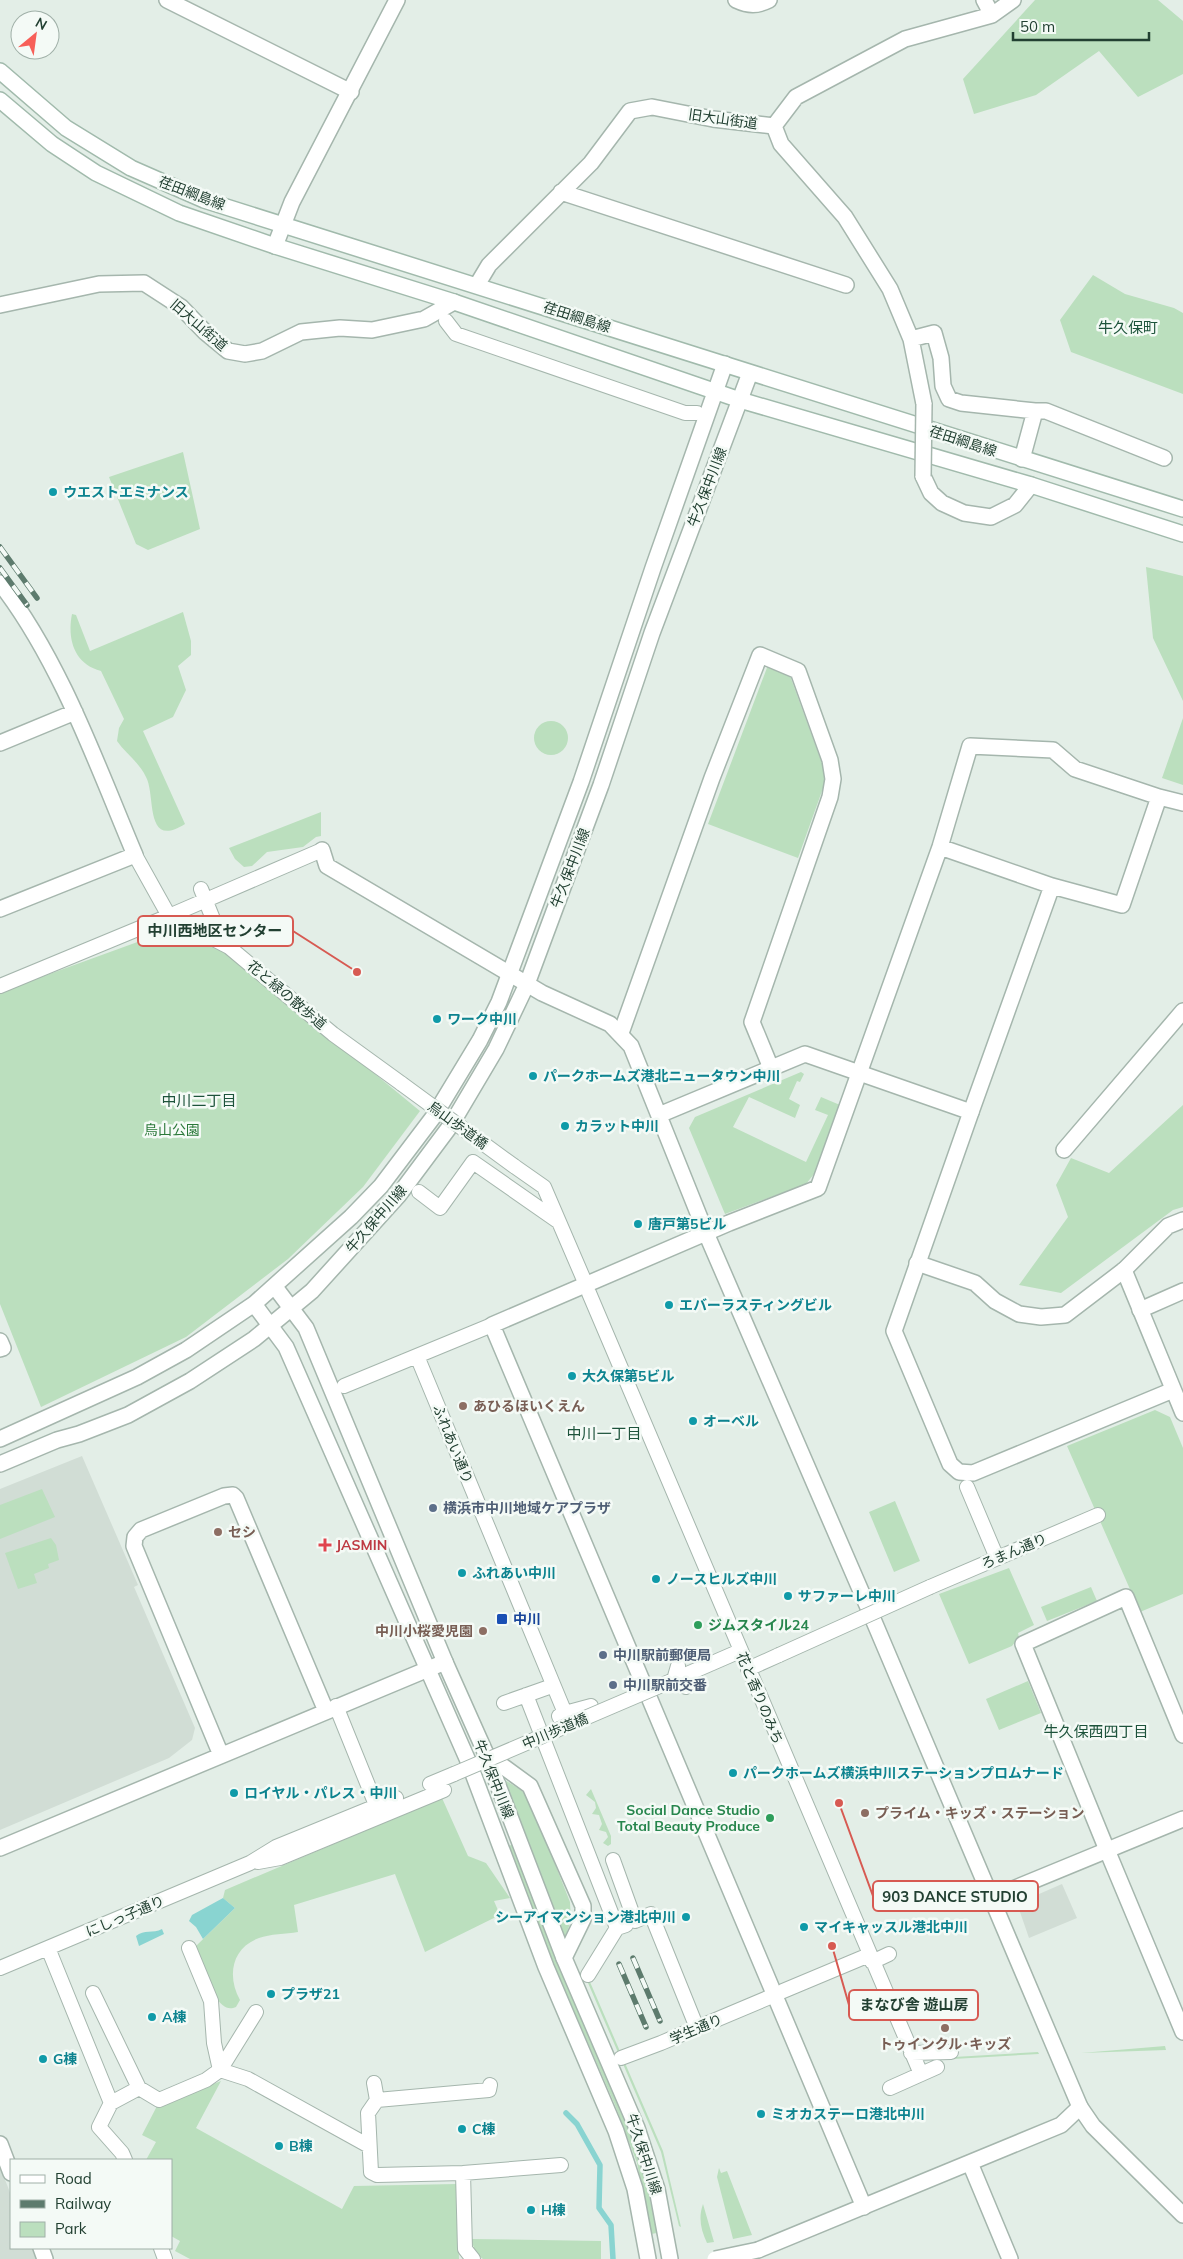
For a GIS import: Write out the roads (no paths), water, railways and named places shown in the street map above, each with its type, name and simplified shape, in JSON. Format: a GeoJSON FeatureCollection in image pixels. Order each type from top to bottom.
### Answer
{"type":"FeatureCollection","features":[{"type":"Feature","properties":{"kind":"street"},"geometry":{"type":"LineString","coordinates":[[167,0],[351,92]]}},
{"type":"Feature","properties":{"kind":"street"},"geometry":{"type":"LineString","coordinates":[[275,246],[292,202],[351,92],[397,0]]}},
{"type":"Feature","properties":{"kind":"street"},"geometry":{"type":"LineString","coordinates":[[736,0],[746,5],[759,5],[769,0]]}},
{"type":"Feature","properties":{"kind":"street"},"geometry":{"type":"LineString","coordinates":[[984,0],[992,15]]}},
{"type":"Feature","properties":{"kind":"street","name":"旧大山街道"},"geometry":{"type":"LineString","coordinates":[[477,285],[489,265],[591,163],[630,111],[652,107],[712,119],[774,126],[796,97],[905,38],[992,15],[1013,0]]}},
{"type":"Feature","properties":{"kind":"street","name":"荏田綱島線"},"geometry":{"type":"LineString","coordinates":[[0,71],[66,128],[131,168],[204,200],[1022,459],[1183,508]]}},
{"type":"Feature","properties":{"kind":"street","name":"荏田綱島線"},"geometry":{"type":"LineString","coordinates":[[0,100],[52,144],[96,173],[138,195],[179,213],[275,246],[454,302],[740,400],[1030,485],[1183,534]]}},
{"type":"Feature","properties":{"kind":"street"},"geometry":{"type":"LineString","coordinates":[[774,126],[781,144],[845,217],[890,289],[911,339],[924,404],[924,476],[931,493],[942,502],[964,513],[991,517],[1015,506],[1030,485]]}},
{"type":"Feature","properties":{"kind":"street"},"geometry":{"type":"LineString","coordinates":[[52,144],[66,128]]}},
{"type":"Feature","properties":{"kind":"street"},"geometry":{"type":"LineString","coordinates":[[561,192],[846,285]]}},
{"type":"Feature","properties":{"kind":"street","name":"旧大山街道"},"geometry":{"type":"LineString","coordinates":[[0,305],[100,284],[144,283],[181,307],[205,332],[228,351],[245,354],[262,351],[300,332],[340,328],[372,330],[424,319],[454,302]]}},
{"type":"Feature","properties":{"kind":"street"},"geometry":{"type":"LineString","coordinates":[[876,293],[890,289]]}},
{"type":"Feature","properties":{"kind":"street"},"geometry":{"type":"LineString","coordinates":[[446,321],[456,334],[685,413],[697,413]]}},
{"type":"Feature","properties":{"kind":"street"},"geometry":{"type":"LineString","coordinates":[[911,339],[934,333],[941,358],[943,386],[949,399],[961,403],[1046,411],[1164,458]]}},
{"type":"Feature","properties":{"kind":"street","name":"牛久保中川線"},"geometry":{"type":"LineString","coordinates":[[648,2259],[635,2189],[616,2131],[546,1967],[469,1763],[286,1348],[272,1326],[254,1304],[352,1217],[381,1186],[434,1116],[480,1040],[499,1002],[510,974],[581,782],[653,568],[725,364]]}},
{"type":"Feature","properties":{"kind":"street","name":"牛久保中川線"},"geometry":{"type":"LineString","coordinates":[[272,1326],[312,1290],[368,1229],[425,1162],[474,1088],[500,1041],[527,984],[601,786],[652,633],[750,373]]}},
{"type":"Feature","properties":{"kind":"street"},"geometry":{"type":"LineString","coordinates":[[1022,459],[1035,411]]}},
{"type":"Feature","properties":{"kind":"street"},"geometry":{"type":"LineString","coordinates":[[0,583],[51,664],[75,712],[135,855],[169,916]]}},
{"type":"Feature","properties":{"kind":"street"},"geometry":{"type":"LineString","coordinates":[[621,1033],[712,778],[760,655],[798,671],[830,760],[833,779],[830,797],[752,1022],[771,1068]]}},
{"type":"Feature","properties":{"kind":"street"},"geometry":{"type":"LineString","coordinates":[[0,743],[75,712]]}},
{"type":"Feature","properties":{"kind":"street"},"geometry":{"type":"LineString","coordinates":[[344,1386],[706,1233],[818,1188],[940,847],[970,746],[1053,750],[1075,769],[1183,803]]}},
{"type":"Feature","properties":{"kind":"street"},"geometry":{"type":"LineString","coordinates":[[940,847],[1052,886],[1122,905],[1159,797]]}},
{"type":"Feature","properties":{"kind":"street"},"geometry":{"type":"LineString","coordinates":[[0,986],[169,916],[203,894],[322,850],[327,866],[527,984],[599,1017],[621,1033],[631,1046],[706,1233],[1080,2107],[1093,2126],[1183,2215]]}},
{"type":"Feature","properties":{"kind":"street"},"geometry":{"type":"LineString","coordinates":[[0,909],[135,855]]}},
{"type":"Feature","properties":{"kind":"street"},"geometry":{"type":"LineString","coordinates":[[1052,886],[894,1331],[950,1464],[959,1472],[973,1473],[1178,1388]]}},
{"type":"Feature","properties":{"kind":"street"},"geometry":{"type":"LineString","coordinates":[[203,894],[223,944]]}},
{"type":"Feature","properties":{"kind":"street","name":"花と緑の散歩道"},"geometry":{"type":"LineString","coordinates":[[169,916],[223,944],[333,1034],[402,1084]]}},
{"type":"Feature","properties":{"kind":"street"},"geometry":{"type":"LineString","coordinates":[[1064,1150],[1183,1011]]}},
{"type":"Feature","properties":{"kind":"street"},"geometry":{"type":"LineString","coordinates":[[659,1115],[805,1054],[971,1112]]}},
{"type":"Feature","properties":{"kind":"street","name":"烏山歩道橋"},"geometry":{"type":"LineString","coordinates":[[402,1084],[514,1166]]}},
{"type":"Feature","properties":{"kind":"street"},"geometry":{"type":"LineString","coordinates":[[419,1192],[440,1208],[473,1162],[559,1222]]}},
{"type":"Feature","properties":{"kind":"street","name":"花と香りのみち"},"geometry":{"type":"LineString","coordinates":[[514,1166],[544,1187],[920,2074]]}},
{"type":"Feature","properties":{"kind":"street"},"geometry":{"type":"LineString","coordinates":[[917,1264],[975,1283],[995,1301],[1019,1314],[1041,1317],[1066,1315],[1124,1270],[1168,1226],[1183,1220]]}},
{"type":"Feature","properties":{"kind":"street"},"geometry":{"type":"LineString","coordinates":[[1124,1270],[1140,1310],[1178,1388],[1183,1413]]}},
{"type":"Feature","properties":{"kind":"street","name":"牛久保中川線"},"geometry":{"type":"LineString","coordinates":[[275,1287],[306,1328],[445,1662],[486,1754],[564,1958],[625,2099],[648,2158],[659,2197],[670,2259]]}},
{"type":"Feature","properties":{"kind":"street"},"geometry":{"type":"LineString","coordinates":[[1140,1310],[1183,1291]]}},
{"type":"Feature","properties":{"kind":"street"},"geometry":{"type":"LineString","coordinates":[[0,1439],[137,1377],[186,1350],[254,1304]]}},
{"type":"Feature","properties":{"kind":"street"},"geometry":{"type":"LineString","coordinates":[[492,1325],[864,2207]]}},
{"type":"Feature","properties":{"kind":"street"},"geometry":{"type":"LineString","coordinates":[[0,1464],[57,1440],[79,1434],[128,1415],[190,1381],[272,1326]]}},
{"type":"Feature","properties":{"kind":"street"},"geometry":{"type":"LineString","coordinates":[[0,1341],[3,1348],[0,1349]]}},
{"type":"Feature","properties":{"kind":"street","name":"ふれあい通り"},"geometry":{"type":"LineString","coordinates":[[417,1356],[552,1686],[563,1718],[591,1706]]}},
{"type":"Feature","properties":{"kind":"street"},"geometry":{"type":"LineString","coordinates":[[967,1487],[997,1558]]}},
{"type":"Feature","properties":{"kind":"street"},"geometry":{"type":"LineString","coordinates":[[222,1755],[134,1546],[134,1537],[141,1530],[224,1496],[233,1495],[376,1805]]}},
{"type":"Feature","properties":{"kind":"street","name":"ろまん通り"},"geometry":{"type":"LineString","coordinates":[[772,1654],[1098,1515]]}},
{"type":"Feature","properties":{"kind":"street"},"geometry":{"type":"LineString","coordinates":[[1183,1736],[1126,1597],[1023,1644],[1183,2032]]}},
{"type":"Feature","properties":{"kind":"street","name":"中川歩道橋"},"geometry":{"type":"LineString","coordinates":[[250,1863],[280,1858],[440,1788],[454,1774],[713,1664],[772,1654]]}},
{"type":"Feature","properties":{"kind":"street"},"geometry":{"type":"LineString","coordinates":[[0,1848],[331,1708],[445,1662]]}},
{"type":"Feature","properties":{"kind":"street"},"geometry":{"type":"LineString","coordinates":[[678,1666],[674,1680],[686,1687]]}},
{"type":"Feature","properties":{"kind":"street"},"geometry":{"type":"LineString","coordinates":[[504,1703],[552,1686]]}},
{"type":"Feature","properties":{"kind":"street"},"geometry":{"type":"LineString","coordinates":[[526,1695],[617,1928]]}},
{"type":"Feature","properties":{"kind":"street"},"geometry":{"type":"LineString","coordinates":[[486,1754],[530,1786],[583,1906],[583,1919],[564,1958]]}},
{"type":"Feature","properties":{"kind":"street"},"geometry":{"type":"LineString","coordinates":[[250,1863],[276,1847],[396,1798]]}},
{"type":"Feature","properties":{"kind":"street"},"geometry":{"type":"LineString","coordinates":[[991,1898],[1183,1819]]}},
{"type":"Feature","properties":{"kind":"street"},"geometry":{"type":"LineString","coordinates":[[613,1860],[635,1921]]}},
{"type":"Feature","properties":{"kind":"street","name":"にしっ子通り"},"geometry":{"type":"LineString","coordinates":[[0,1968],[250,1863]]}},
{"type":"Feature","properties":{"kind":"street"},"geometry":{"type":"LineString","coordinates":[[588,1975],[617,1928],[651,1914],[697,2028]]}},
{"type":"Feature","properties":{"kind":"street"},"geometry":{"type":"LineString","coordinates":[[48,1948],[111,2102]]}},
{"type":"Feature","properties":{"kind":"street"},"geometry":{"type":"LineString","coordinates":[[189,1948],[211,2001],[214,2042],[220,2070]]}},
{"type":"Feature","properties":{"kind":"street"},"geometry":{"type":"LineString","coordinates":[[783,1991],[888,1954]]}},
{"type":"Feature","properties":{"kind":"street"},"geometry":{"type":"LineString","coordinates":[[93,1993],[139,2088],[159,2100],[206,2080],[220,2070],[256,2012]]}},
{"type":"Feature","properties":{"kind":"street","name":"学生通り"},"geometry":{"type":"LineString","coordinates":[[621,2058],[770,1997]]}},
{"type":"Feature","properties":{"kind":"street"},"geometry":{"type":"LineString","coordinates":[[911,2053],[950,2052]]}},
{"type":"Feature","properties":{"kind":"street"},"geometry":{"type":"LineString","coordinates":[[890,2088],[937,2067]]}},
{"type":"Feature","properties":{"kind":"street"},"geometry":{"type":"LineString","coordinates":[[220,2070],[248,2079],[369,2146]]}},
{"type":"Feature","properties":{"kind":"street"},"geometry":{"type":"LineString","coordinates":[[374,2083],[377,2100],[368,2112],[369,2146],[371,2172],[377,2176],[463,2173],[561,2165]]}},
{"type":"Feature","properties":{"kind":"street"},"geometry":{"type":"LineString","coordinates":[[377,2100],[489,2090],[490,2085]]}},
{"type":"Feature","properties":{"kind":"street"},"geometry":{"type":"LineString","coordinates":[[125,2159],[122,2153],[99,2127],[111,2102],[139,2088]]}},
{"type":"Feature","properties":{"kind":"street"},"geometry":{"type":"LineString","coordinates":[[715,2259],[758,2250],[970,2163],[1061,2125],[1080,2107]]}},
{"type":"Feature","properties":{"kind":"street"},"geometry":{"type":"LineString","coordinates":[[0,2144],[10,2170]]}},
{"type":"Feature","properties":{"kind":"street"},"geometry":{"type":"LineString","coordinates":[[970,2163],[1010,2259]]}},
{"type":"Feature","properties":{"kind":"street"},"geometry":{"type":"LineString","coordinates":[[463,2173],[465,2249],[473,2259]]}},
{"type":"Feature","properties":{"kind":"water"},"geometry":{"type":"Polygon","coordinates":[[[223,1898],[235,1908],[203,1939],[196,1927],[189,1921],[192,1915],[223,1898]]]}},
{"type":"Feature","properties":{"kind":"water"},"geometry":{"type":"Polygon","coordinates":[[[162,1929],[164,1934],[139,1946],[136,1936],[162,1929]]]}},
{"type":"Feature","properties":{"kind":"waterway"},"geometry":{"type":"LineString","coordinates":[[566,2113],[577,2124],[600,2165],[599,2208],[611,2225],[613,2259]]}},
{"type":"Feature","properties":{"kind":"railway"},"geometry":{"type":"LineString","coordinates":[[0,547],[37,598]]}},
{"type":"Feature","properties":{"kind":"railway"},"geometry":{"type":"LineString","coordinates":[[0,568],[27,605]]}},
{"type":"Feature","properties":{"kind":"railway"},"geometry":{"type":"LineString","coordinates":[[633,1958],[660,2021]]}},
{"type":"Feature","properties":{"kind":"railway"},"geometry":{"type":"LineString","coordinates":[[619,1964],[646,2027]]}},
{"type":"Feature","properties":{"kind":"place","name":"ウエストエミナンス"},"geometry":{"type":"Point","coordinates":[53,492]}},
{"type":"Feature","properties":{"kind":"place","name":"中川西地区センター"},"geometry":{"type":"Point","coordinates":[357,972]}},
{"type":"Feature","properties":{"kind":"place","name":"ワーク中川"},"geometry":{"type":"Point","coordinates":[437,1019]}},
{"type":"Feature","properties":{"kind":"place","name":"パークホームズ港北ニュータウン中川"},"geometry":{"type":"Point","coordinates":[533,1076]}},
{"type":"Feature","properties":{"kind":"place","name":"カラット中川"},"geometry":{"type":"Point","coordinates":[565,1126]}},
{"type":"Feature","properties":{"kind":"place","name":"唐戸第5ビル"},"geometry":{"type":"Point","coordinates":[638,1224]}},
{"type":"Feature","properties":{"kind":"place","name":"エバーラスティングビル"},"geometry":{"type":"Point","coordinates":[669,1305]}},
{"type":"Feature","properties":{"kind":"place","name":"大久保第5ビル"},"geometry":{"type":"Point","coordinates":[572,1376]}},
{"type":"Feature","properties":{"kind":"place","name":"あひるほいくえん"},"geometry":{"type":"Point","coordinates":[463,1406]}},
{"type":"Feature","properties":{"kind":"place","name":"オーベル"},"geometry":{"type":"Point","coordinates":[693,1421]}},
{"type":"Feature","properties":{"kind":"place","name":"横浜市中川地域ケアプラザ"},"geometry":{"type":"Point","coordinates":[433,1508]}},
{"type":"Feature","properties":{"kind":"place","name":"セシ"},"geometry":{"type":"Point","coordinates":[218,1532]}},
{"type":"Feature","properties":{"kind":"place","name":"JASMIN"},"geometry":{"type":"Point","coordinates":[325,1545]}},
{"type":"Feature","properties":{"kind":"place","name":"ふれあい中川"},"geometry":{"type":"Point","coordinates":[462,1573]}},
{"type":"Feature","properties":{"kind":"place","name":"ノースヒルズ中川"},"geometry":{"type":"Point","coordinates":[656,1579]}},
{"type":"Feature","properties":{"kind":"place","name":"サファーレ中川"},"geometry":{"type":"Point","coordinates":[788,1596]}},
{"type":"Feature","properties":{"kind":"place","name":"中川"},"geometry":{"type":"Point","coordinates":[502,1619]}},
{"type":"Feature","properties":{"kind":"place","name":"ジムスタイル24"},"geometry":{"type":"Point","coordinates":[698,1625]}},
{"type":"Feature","properties":{"kind":"place","name":"中川小桜愛児園"},"geometry":{"type":"Point","coordinates":[483,1631]}},
{"type":"Feature","properties":{"kind":"place","name":"中川駅前郵便局"},"geometry":{"type":"Point","coordinates":[603,1655]}},
{"type":"Feature","properties":{"kind":"place","name":"中川駅前交番"},"geometry":{"type":"Point","coordinates":[613,1685]}},
{"type":"Feature","properties":{"kind":"place","name":"パークホームズ横浜中川ステーションプロムナード"},"geometry":{"type":"Point","coordinates":[733,1773]}},
{"type":"Feature","properties":{"kind":"place","name":"ロイヤル・パレス・中川"},"geometry":{"type":"Point","coordinates":[234,1793]}},
{"type":"Feature","properties":{"kind":"place","name":"903 DANCE STUDIO"},"geometry":{"type":"Point","coordinates":[839,1803]}},
{"type":"Feature","properties":{"kind":"place","name":"プライム・キッズ・ステーション"},"geometry":{"type":"Point","coordinates":[865,1813]}},
{"type":"Feature","properties":{"kind":"place","name":"Social Dance Studio Total Beauty Produce"},"geometry":{"type":"Point","coordinates":[770,1818]}},
{"type":"Feature","properties":{"kind":"place","name":"シーアイマンション港北中川"},"geometry":{"type":"Point","coordinates":[686,1917]}},
{"type":"Feature","properties":{"kind":"place","name":"マイキャッスル港北中川"},"geometry":{"type":"Point","coordinates":[804,1927]}},
{"type":"Feature","properties":{"kind":"place","name":"まなび舎 遊山房"},"geometry":{"type":"Point","coordinates":[832,1946]}},
{"type":"Feature","properties":{"kind":"place","name":"プラザ21"},"geometry":{"type":"Point","coordinates":[271,1994]}},
{"type":"Feature","properties":{"kind":"place","name":"A棟"},"geometry":{"type":"Point","coordinates":[152,2017]}},
{"type":"Feature","properties":{"kind":"place","name":"トゥインクル･キッズ"},"geometry":{"type":"Point","coordinates":[945,2028]}},
{"type":"Feature","properties":{"kind":"place","name":"G棟"},"geometry":{"type":"Point","coordinates":[43,2059]}},
{"type":"Feature","properties":{"kind":"place","name":"ミオカステーロ港北中川"},"geometry":{"type":"Point","coordinates":[761,2114]}},
{"type":"Feature","properties":{"kind":"place","name":"C棟"},"geometry":{"type":"Point","coordinates":[462,2129]}},
{"type":"Feature","properties":{"kind":"place","name":"B棟"},"geometry":{"type":"Point","coordinates":[279,2146]}},
{"type":"Feature","properties":{"kind":"place","name":"H棟"},"geometry":{"type":"Point","coordinates":[531,2210]}},
{"type":"Feature","properties":{"kind":"district","name":"牛久保町"},"geometry":{"type":"Point","coordinates":[1128,328]}},
{"type":"Feature","properties":{"kind":"district","name":"中川二丁目"},"geometry":{"type":"Point","coordinates":[199,1101]}},
{"type":"Feature","properties":{"kind":"district","name":"中川一丁目"},"geometry":{"type":"Point","coordinates":[604,1434]}},
{"type":"Feature","properties":{"kind":"district","name":"牛久保西四丁目"},"geometry":{"type":"Point","coordinates":[1096,1732]}},
{"type":"Feature","properties":{"kind":"park label","name":"烏山公園"},"geometry":{"type":"Point","coordinates":[172,1130]}}]}
